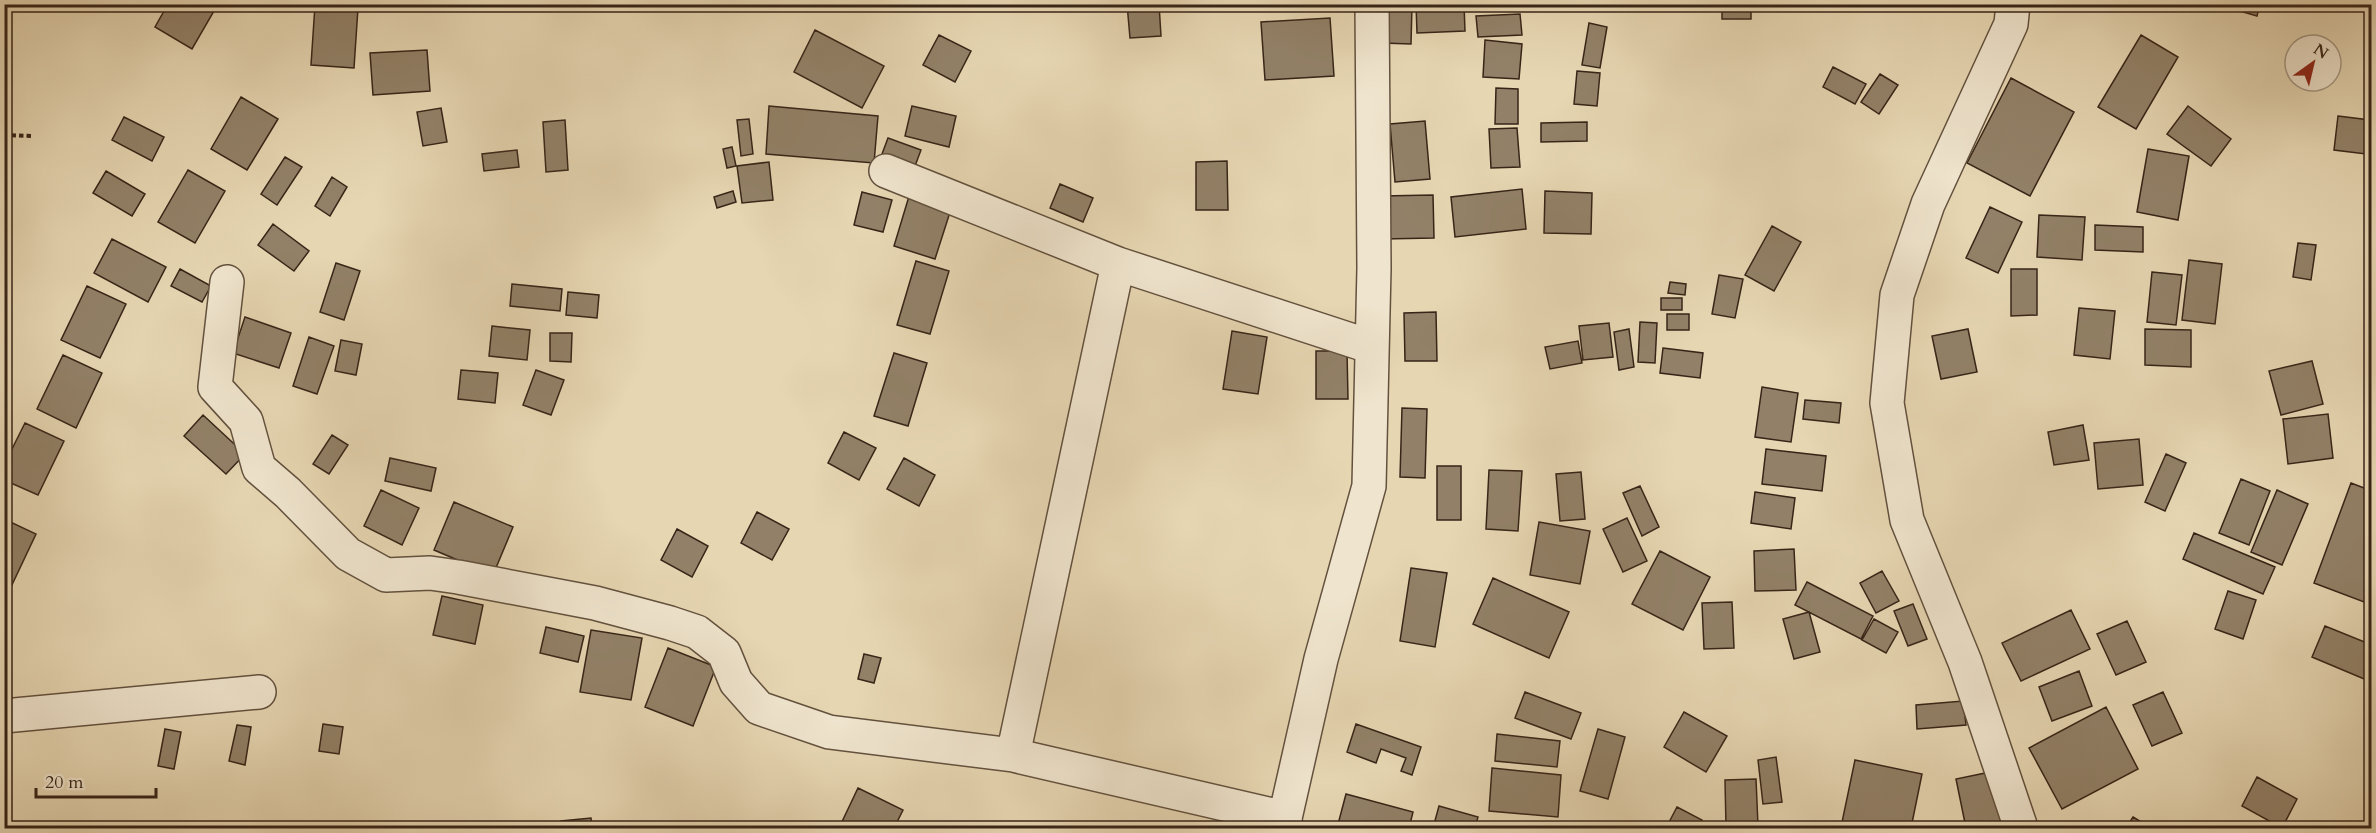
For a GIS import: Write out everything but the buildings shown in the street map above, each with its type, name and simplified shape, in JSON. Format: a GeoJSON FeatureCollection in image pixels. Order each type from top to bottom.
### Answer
{"type":"FeatureCollection","features":[{"type":"Feature","properties":{"kind":"street"},"geometry":{"type":"LineString","coordinates":[[227,282],[215,387],[246,421],[259,468],[288,493],[348,554],[386,575],[430,573],[458,577],[595,603],[698,632],[724,653],[736,682],[759,708],[829,732],[1013,755],[1285,823],[1321,659],[1369,486],[1374,268],[1372,4]]}},
{"type":"Feature","properties":{"kind":"street"},"geometry":{"type":"LineString","coordinates":[[2018,11],[1928,204],[1898,296],[1887,403],[1907,520],[1965,662],[2021,828]]}},
{"type":"Feature","properties":{"kind":"street"},"geometry":{"type":"LineString","coordinates":[[886,171],[1118,264],[1372,347]]}},
{"type":"Feature","properties":{"kind":"street"},"geometry":{"type":"LineString","coordinates":[[1013,755],[1118,264]]}},
{"type":"Feature","properties":{"kind":"street"},"geometry":{"type":"LineString","coordinates":[[4,716],[259,692]]}},
{"type":"Feature","properties":{"kind":"path"},"geometry":{"type":"LineString","coordinates":[[4,135],[32,136]]}}]}
